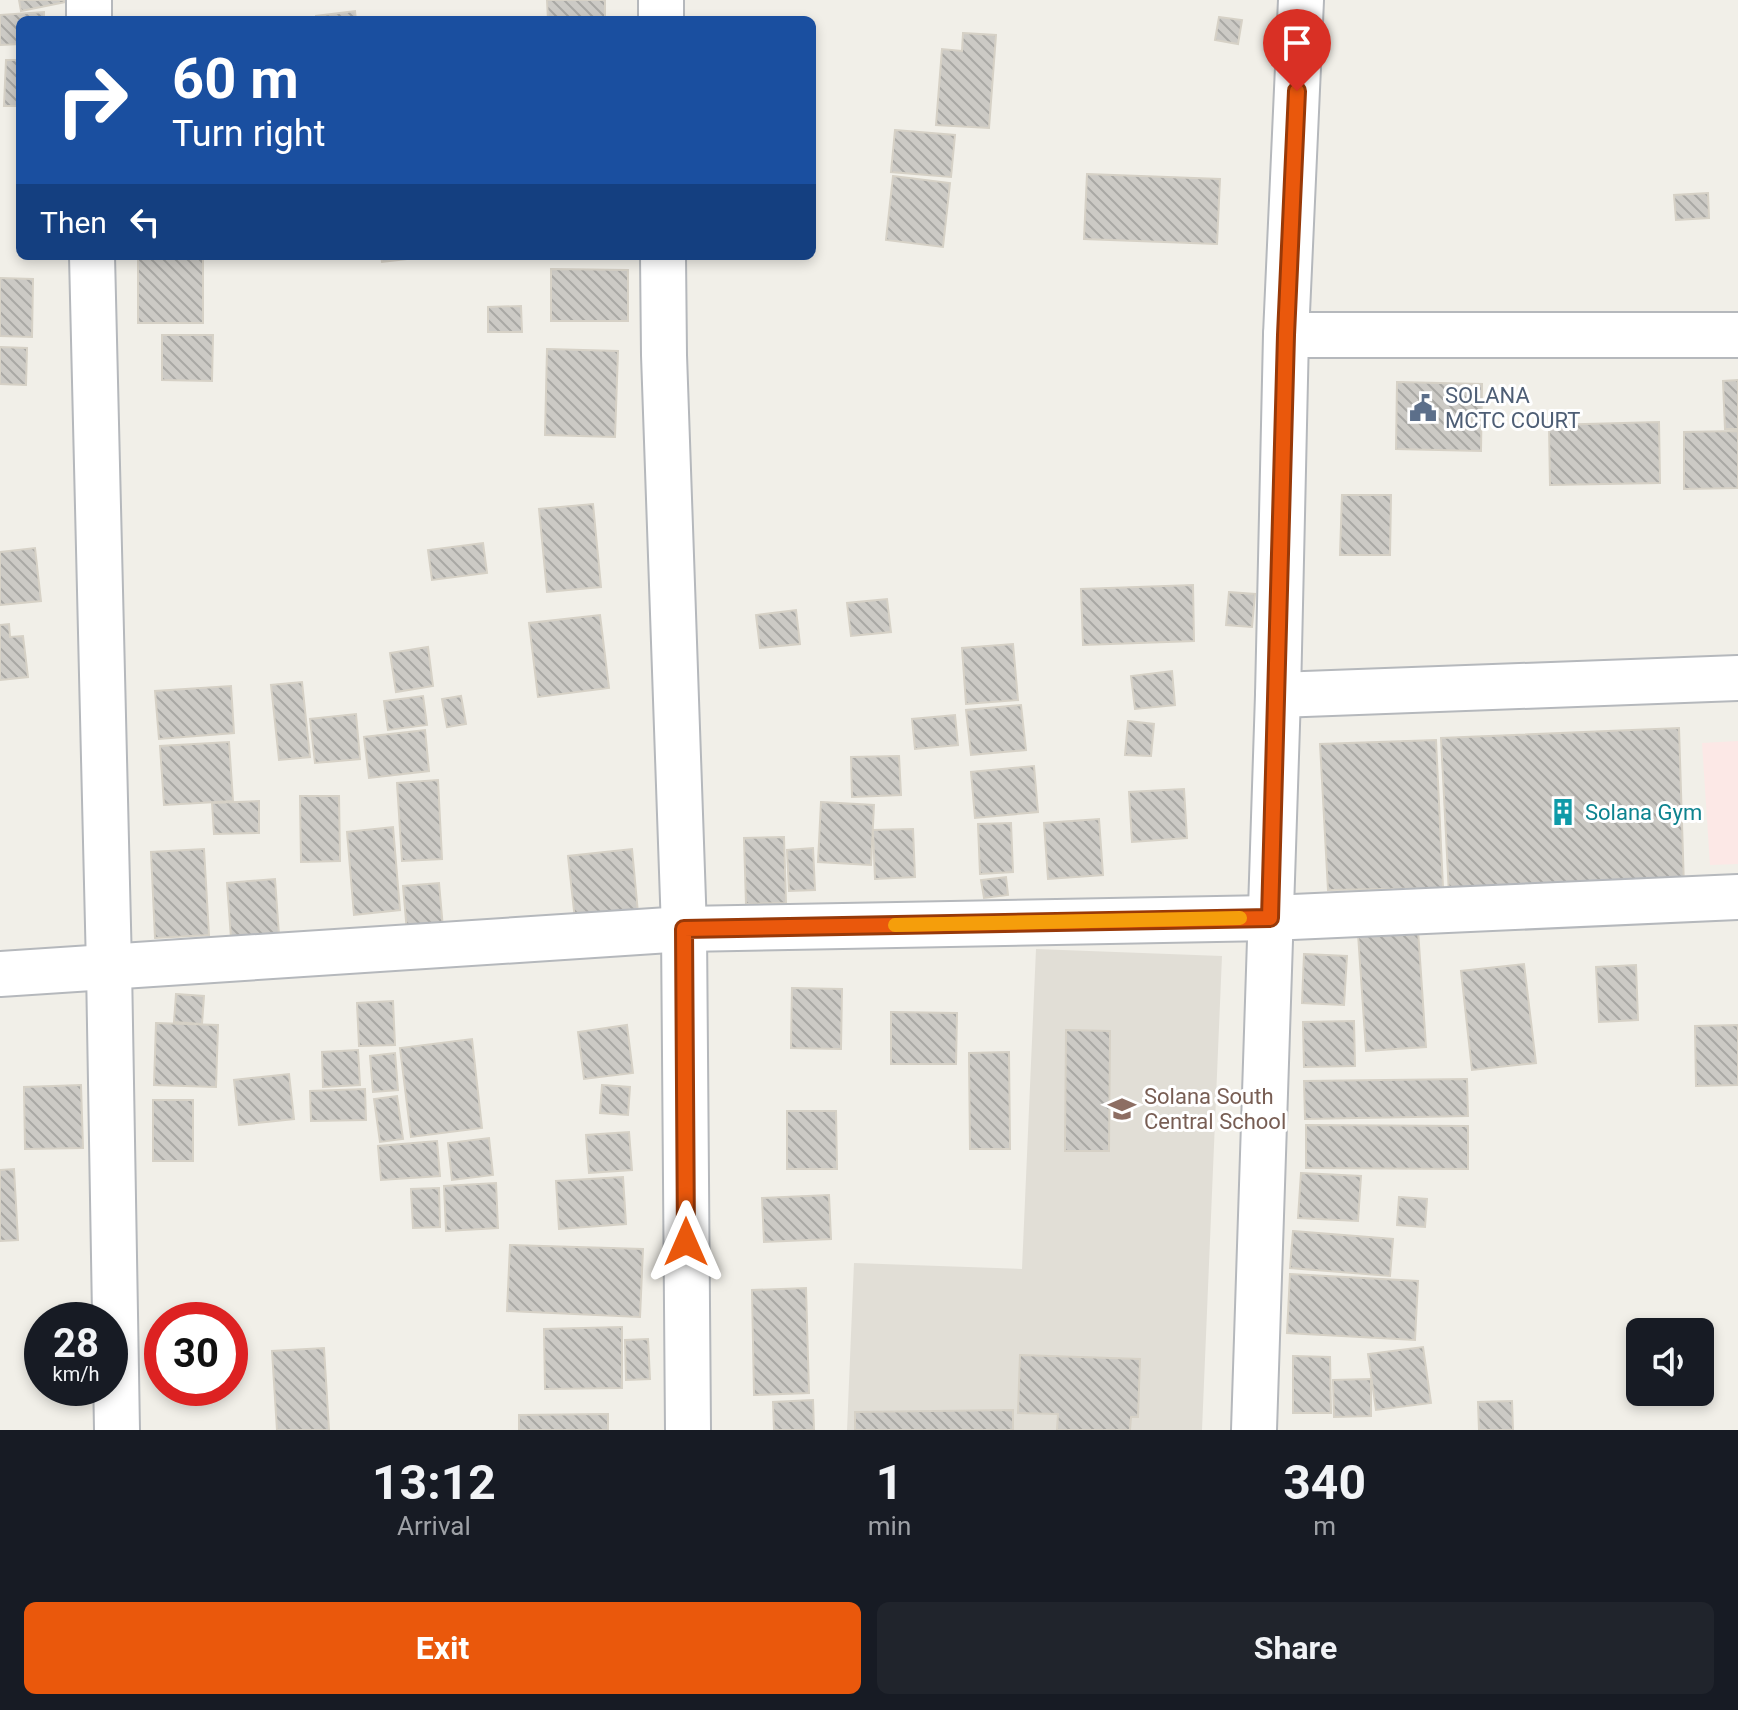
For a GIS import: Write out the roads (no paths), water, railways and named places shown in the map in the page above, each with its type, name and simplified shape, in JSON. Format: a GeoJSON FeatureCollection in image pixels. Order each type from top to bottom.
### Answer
{"type":"FeatureCollection","features":[{"type":"Feature","properties":{"kind":"street"},"geometry":{"type":"LineString","coordinates":[[1254,1430],[1278,695],[1286,335],[1301,0]]}},
{"type":"Feature","properties":{"kind":"street"},"geometry":{"type":"LineString","coordinates":[[92,260],[117,1430]]}},
{"type":"Feature","properties":{"kind":"street"},"geometry":{"type":"LineString","coordinates":[[663,260],[684,929],[688,1430]]}},
{"type":"Feature","properties":{"kind":"street"},"geometry":{"type":"LineString","coordinates":[[1286,335],[1738,335]]}},
{"type":"Feature","properties":{"kind":"street"},"geometry":{"type":"LineString","coordinates":[[1278,695],[1738,678]]}},
{"type":"Feature","properties":{"kind":"street"},"geometry":{"type":"LineString","coordinates":[[0,974],[684,929],[1270,918],[1738,897]]}},
{"type":"Feature","properties":{"kind":"place","name":"SOLANA MCTC COURT"},"geometry":{"type":"Point","coordinates":[1423,408]}},
{"type":"Feature","properties":{"kind":"place","name":"Solana Gym"},"geometry":{"type":"Point","coordinates":[1563,812]}},
{"type":"Feature","properties":{"kind":"place","name":"Solana South Central School"},"geometry":{"type":"Point","coordinates":[1122,1109]}}]}
